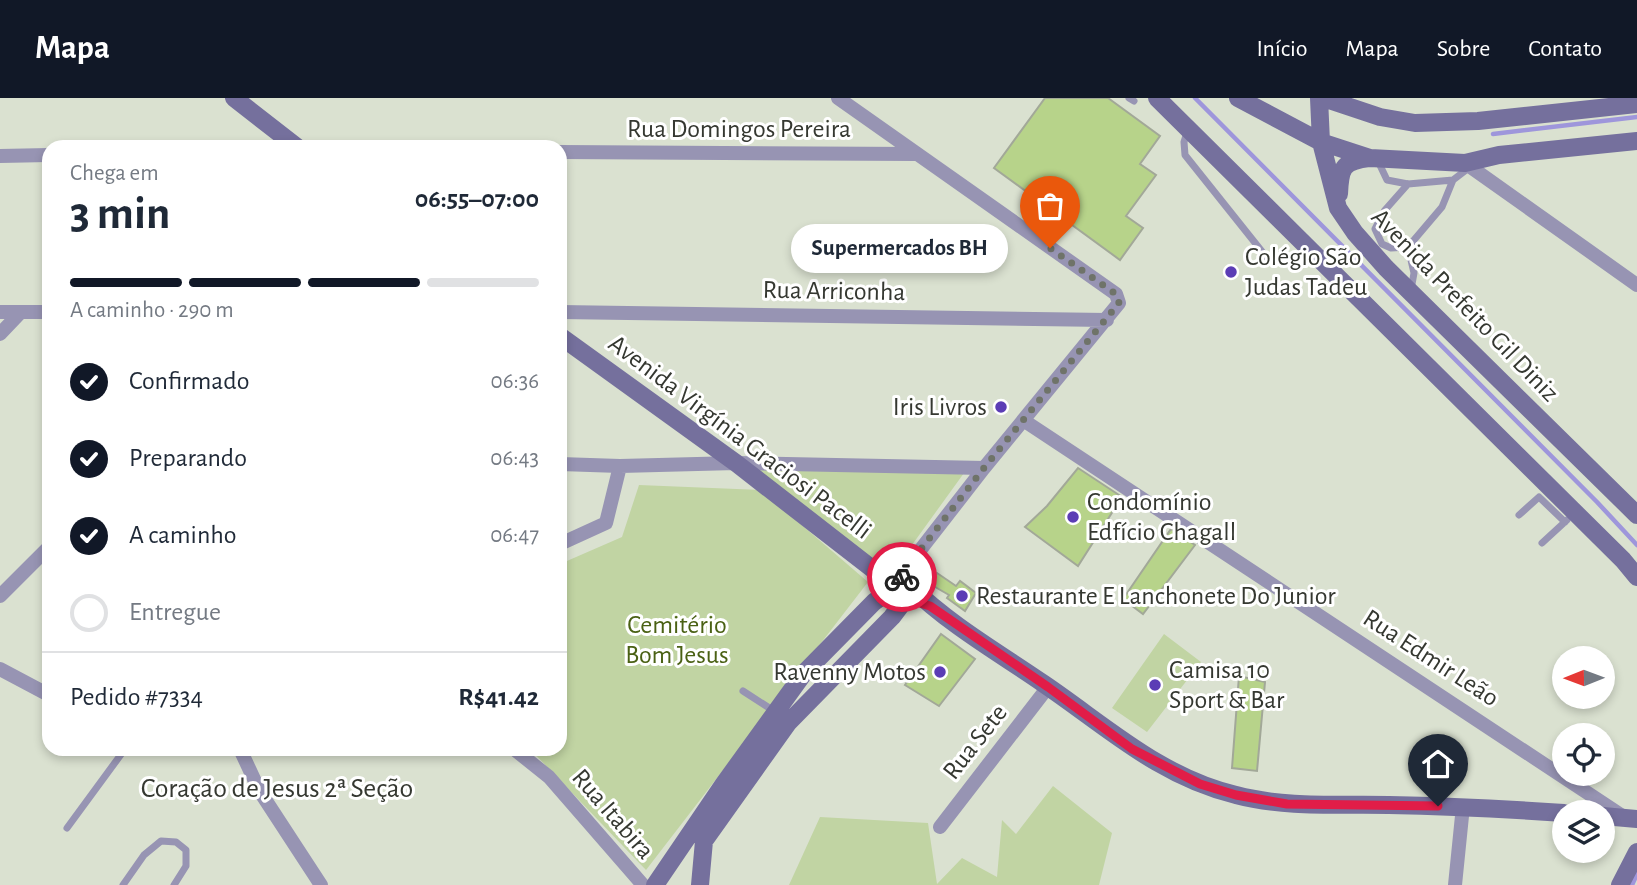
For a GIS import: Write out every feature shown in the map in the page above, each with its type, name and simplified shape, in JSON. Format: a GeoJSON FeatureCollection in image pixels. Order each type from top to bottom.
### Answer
{"type":"FeatureCollection","features":[{"type":"Feature","properties":{"kind":"street"},"geometry":{"type":"LineString","coordinates":[[234,98],[289,140]]}},
{"type":"Feature","properties":{"kind":"street"},"geometry":{"type":"LineString","coordinates":[[655,885],[782,718],[892,617],[899,589],[984,468],[1119,303],[1116,294],[838,98]]}},
{"type":"Feature","properties":{"kind":"street"},"geometry":{"type":"LineString","coordinates":[[1157,98],[1570,517],[1623,560],[1637,578]]}},
{"type":"Feature","properties":{"kind":"street"},"geometry":{"type":"LineString","coordinates":[[1238,98],[1321,142],[1373,158]]}},
{"type":"Feature","properties":{"kind":"street"},"geometry":{"type":"LineString","coordinates":[[1321,98],[1380,117],[1415,124],[1478,121],[1637,104]]}},
{"type":"Feature","properties":{"kind":"street","name":"Avenida Prefeito Gil Diniz"},"geometry":{"type":"LineString","coordinates":[[1321,98],[1321,142],[1338,208],[1355,233],[1410,292],[1637,514]]}},
{"type":"Feature","properties":{"kind":"street"},"geometry":{"type":"LineString","coordinates":[[1338,208],[1340,177],[1344,166],[1353,159],[1468,165],[1499,155],[1637,141]]}},
{"type":"Feature","properties":{"kind":"street","name":"Rua Domingos Pereira"},"geometry":{"type":"LineString","coordinates":[[567,152],[917,154]]}},
{"type":"Feature","properties":{"kind":"street"},"geometry":{"type":"LineString","coordinates":[[0,156],[42,155]]}},
{"type":"Feature","properties":{"kind":"street"},"geometry":{"type":"LineString","coordinates":[[1468,165],[1637,285]]}},
{"type":"Feature","properties":{"kind":"street"},"geometry":{"type":"LineString","coordinates":[[0,312],[42,313]]}},
{"type":"Feature","properties":{"kind":"street","name":"Rua Arriconha"},"geometry":{"type":"LineString","coordinates":[[567,312],[1107,320]]}},
{"type":"Feature","properties":{"kind":"street"},"geometry":{"type":"LineString","coordinates":[[0,334],[20,313]]}},
{"type":"Feature","properties":{"kind":"street","name":"Avenida Virgínia Graciosi Pacelli"},"geometry":{"type":"LineString","coordinates":[[567,341],[736,463],[899,589],[930,606],[1048,687],[1132,749],[1200,784],[1236,795],[1287,804],[1463,806],[1552,812]]}},
{"type":"Feature","properties":{"kind":"street","name":"Rua Edmir Leão"},"geometry":{"type":"LineString","coordinates":[[1023,420],[1630,818]]}},
{"type":"Feature","properties":{"kind":"street"},"geometry":{"type":"LineString","coordinates":[[567,464],[620,466],[736,463],[984,468]]}},
{"type":"Feature","properties":{"kind":"street"},"geometry":{"type":"LineString","coordinates":[[567,541],[606,523],[620,466]]}},
{"type":"Feature","properties":{"kind":"street"},"geometry":{"type":"LineString","coordinates":[[0,596],[42,557]]}},
{"type":"Feature","properties":{"kind":"street"},"geometry":{"type":"LineString","coordinates":[[0,669],[42,691]]}},
{"type":"Feature","properties":{"kind":"street","name":"Rua Sete"},"geometry":{"type":"LineString","coordinates":[[940,827],[1048,687]]}},
{"type":"Feature","properties":{"kind":"street"},"geometry":{"type":"LineString","coordinates":[[700,885],[704,841],[782,718]]}},
{"type":"Feature","properties":{"kind":"street"},"geometry":{"type":"LineString","coordinates":[[243,756],[259,790],[321,885]]}},
{"type":"Feature","properties":{"kind":"street","name":"Rua Itabira"},"geometry":{"type":"LineString","coordinates":[[522,756],[548,777],[643,885]]}},
{"type":"Feature","properties":{"kind":"street"},"geometry":{"type":"LineString","coordinates":[[1455,885],[1463,806]]}},
{"type":"Feature","properties":{"kind":"street"},"geometry":{"type":"LineString","coordinates":[[1620,885],[1637,852]]}},
{"type":"Feature","properties":{"kind":"lane"},"geometry":{"type":"LineString","coordinates":[[1189,129],[1184,142],[1185,155],[1268,259]]}},
{"type":"Feature","properties":{"kind":"lane"},"geometry":{"type":"LineString","coordinates":[[1373,158],[1387,180],[1408,184],[1452,180]]}},
{"type":"Feature","properties":{"kind":"lane"},"geometry":{"type":"LineString","coordinates":[[1408,184],[1385,210],[1375,229],[1381,244],[1391,248],[1408,247],[1442,208],[1452,180],[1468,165]]}},
{"type":"Feature","properties":{"kind":"lane"},"geometry":{"type":"LineString","coordinates":[[1408,247],[1414,273],[1410,292]]}},
{"type":"Feature","properties":{"kind":"lane"},"geometry":{"type":"LineString","coordinates":[[1519,515],[1539,497],[1570,517],[1542,543]]}},
{"type":"Feature","properties":{"kind":"lane"},"geometry":{"type":"LineString","coordinates":[[743,691],[782,718]]}},
{"type":"Feature","properties":{"kind":"lane"},"geometry":{"type":"LineString","coordinates":[[67,828],[120,756]]}},
{"type":"Feature","properties":{"kind":"lane"},"geometry":{"type":"LineString","coordinates":[[124,885],[144,855],[161,841],[176,842],[186,850],[186,866],[174,885]]}},
{"type":"Feature","properties":{"kind":"green space"},"geometry":{"type":"Polygon","coordinates":[[[751,469],[964,473],[891,574],[751,469]]]}},
{"type":"Feature","properties":{"kind":"green space","name":"Cemitério Bom Jesus"},"geometry":{"type":"Polygon","coordinates":[[[639,485],[761,490],[868,582],[646,870],[537,756],[567,756],[567,561],[622,537],[639,485]]]}},
{"type":"Feature","properties":{"kind":"green space","name":"Camisa 10 Sport & Bar"},"geometry":{"type":"Polygon","coordinates":[[[1164,634],[1201,662],[1147,732],[1112,708],[1164,634]]]}},
{"type":"Feature","properties":{"kind":"green space"},"geometry":{"type":"Polygon","coordinates":[[[1053,786],[1112,833],[1099,885],[789,885],[820,817],[928,823],[937,884],[962,858],[997,877],[1002,820],[1016,834],[1053,786]]]}},
{"type":"Feature","properties":{"kind":"building"},"geometry":{"type":"Polygon","coordinates":[[[1045,98],[1108,98],[1160,136],[1140,164],[1156,175],[1126,216],[1143,228],[1120,260],[994,168],[1045,98]]]}},
{"type":"Feature","properties":{"kind":"building","name":"Condomínio Edfício Chagall"},"geometry":{"type":"Polygon","coordinates":[[[1078,468],[1122,497],[1078,566],[1025,527],[1047,506],[1078,468]]]}},
{"type":"Feature","properties":{"kind":"building"},"geometry":{"type":"Polygon","coordinates":[[[1171,529],[1195,545],[1143,614],[1123,599],[1171,529]]]}},
{"type":"Feature","properties":{"kind":"building","name":"Restaurante E Lanchonete Do Junior"},"geometry":{"type":"Polygon","coordinates":[[[937,573],[956,586],[960,581],[976,593],[965,611],[947,598],[949,595],[930,584],[937,573]]]}},
{"type":"Feature","properties":{"kind":"building","name":"Ravenny Motos"},"geometry":{"type":"Polygon","coordinates":[[[941,634],[975,659],[939,706],[905,685],[941,634]]]}},
{"type":"Feature","properties":{"kind":"building"},"geometry":{"type":"Polygon","coordinates":[[[1239,676],[1265,682],[1257,771],[1232,768],[1239,676]]]}},
{"type":"Feature","properties":{"kind":"waterway"},"geometry":{"type":"LineString","coordinates":[[1195,98],[1637,545]]}},
{"type":"Feature","properties":{"kind":"waterway"},"geometry":{"type":"LineString","coordinates":[[1493,134],[1637,117]]}},
{"type":"Feature","properties":{"kind":"waterway"},"geometry":{"type":"LineString","coordinates":[[1632,885],[1637,874]]}},
{"type":"Feature","properties":{"kind":"way so far"},"geometry":{"type":"LineString","coordinates":[[902,577],[900,576],[984,468],[1119,303],[1116,294],[1050,248]]}},
{"type":"Feature","properties":{"kind":"place","name":"Supermercados BH"},"geometry":{"type":"Point","coordinates":[1050,248]}},
{"type":"Feature","properties":{"kind":"place","name":"Colégio São Judas Tadeu"},"geometry":{"type":"Point","coordinates":[1231,272]}},
{"type":"Feature","properties":{"kind":"place","name":"Iris Livros"},"geometry":{"type":"Point","coordinates":[1001,407]}},
{"type":"Feature","properties":{"kind":"place","name":"Condomínio Edfício Chagall"},"geometry":{"type":"Point","coordinates":[1073,517]}},
{"type":"Feature","properties":{"kind":"place","name":"Restaurante E Lanchonete Do Junior"},"geometry":{"type":"Point","coordinates":[962,596]}},
{"type":"Feature","properties":{"kind":"place","name":"Ravenny Motos"},"geometry":{"type":"Point","coordinates":[940,672]}},
{"type":"Feature","properties":{"kind":"place","name":"Camisa 10 Sport & Bar"},"geometry":{"type":"Point","coordinates":[1155,685]}},
{"type":"Feature","properties":{"kind":"district","name":"Coração de Jesus 2ª Seção"},"geometry":{"type":"Point","coordinates":[277,789]}},
{"type":"Feature","properties":{"kind":"route"},"geometry":{"type":"LineString","coordinates":[[902,577],[911,587],[907,599],[930,606],[1132,749],[1200,784],[1236,795],[1287,804],[1438,806]]}}]}
